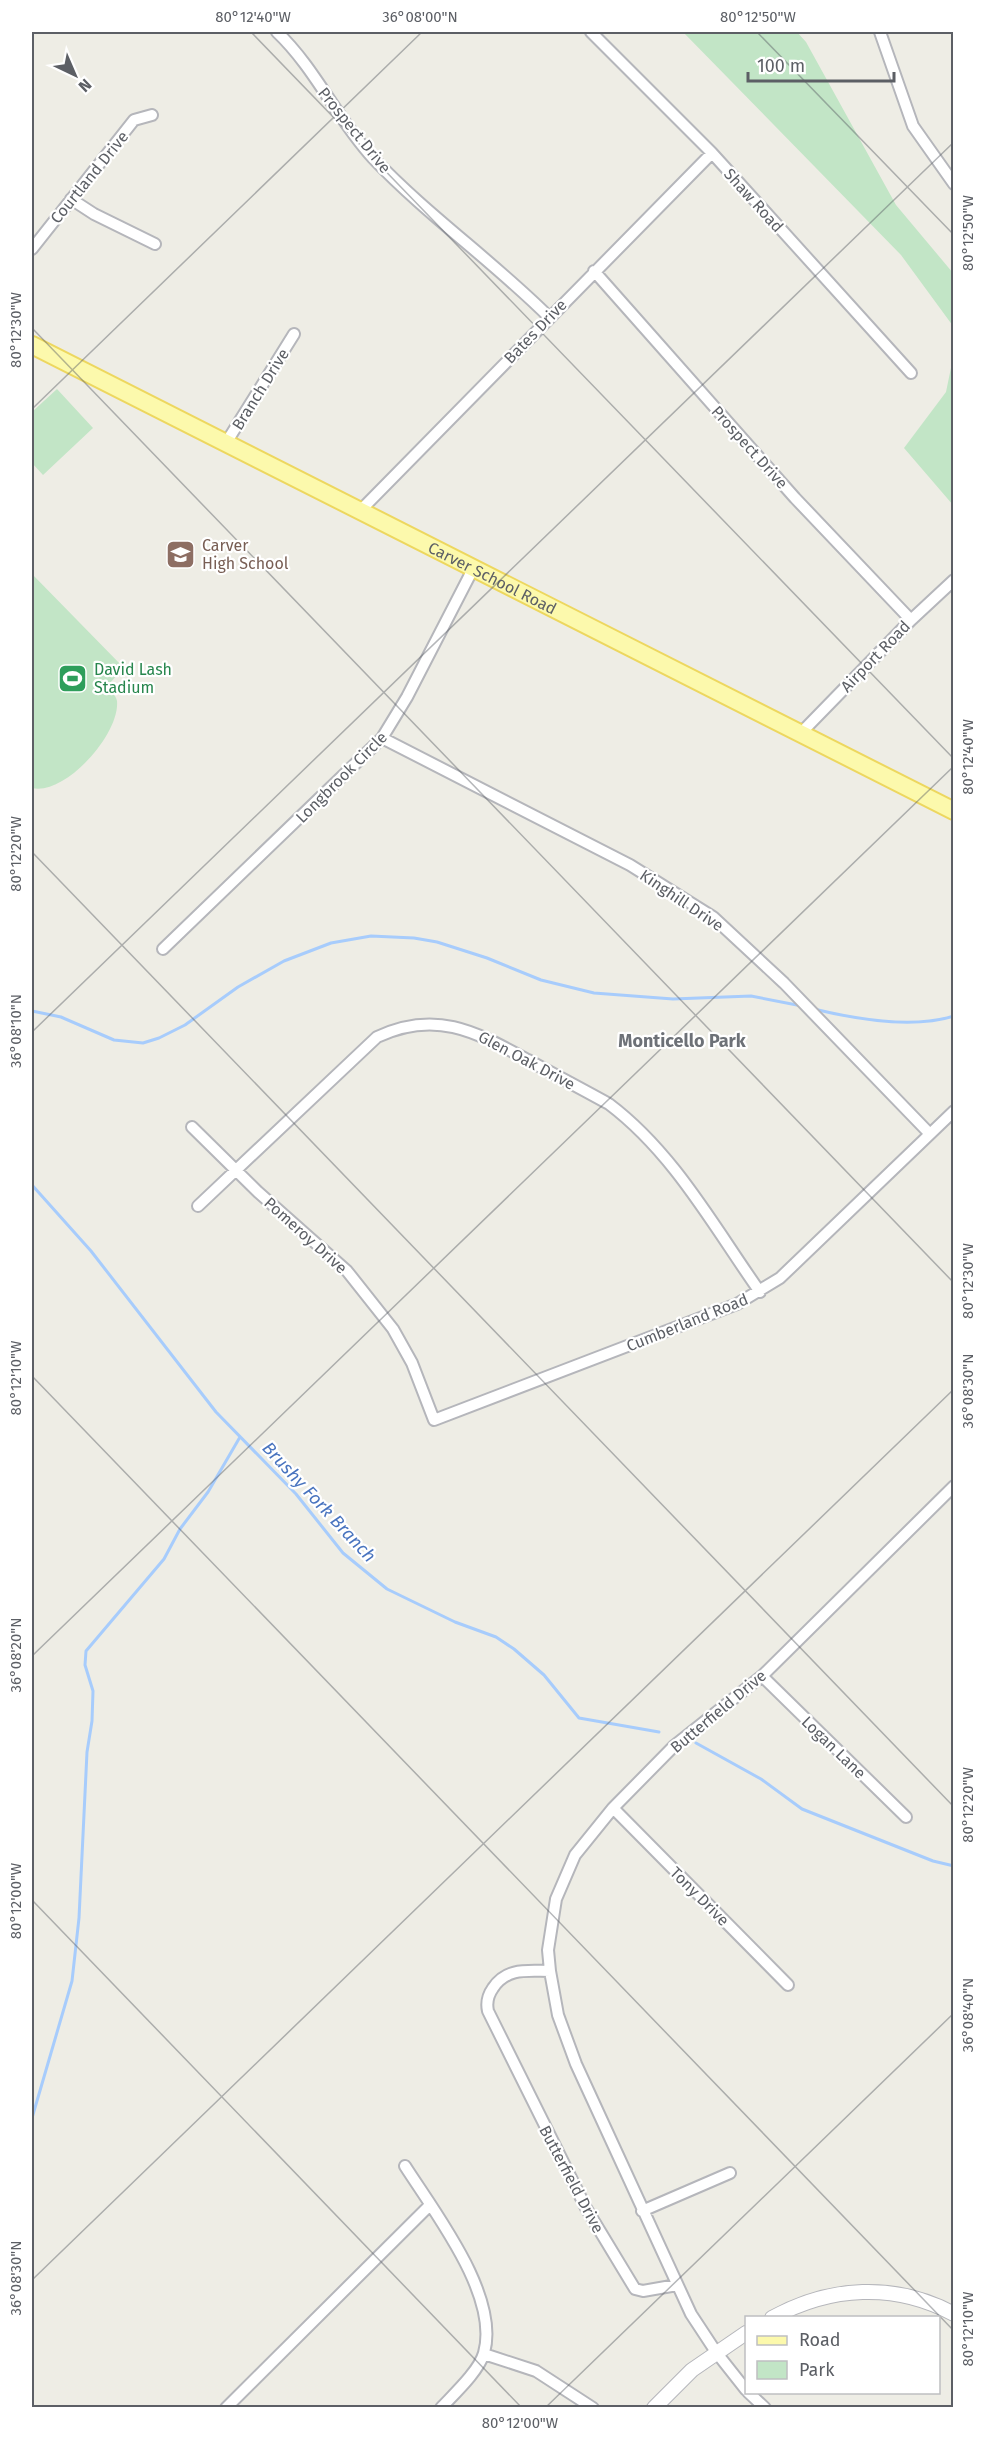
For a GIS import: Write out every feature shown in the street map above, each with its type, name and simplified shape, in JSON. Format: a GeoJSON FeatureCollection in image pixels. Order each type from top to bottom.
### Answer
{"type":"FeatureCollection","features":[{"type":"Feature","properties":{"kind":"main road","name":"Carver School Road"},"geometry":{"type":"LineString","coordinates":[[32,345],[799,735],[954,811]]}},
{"type":"Feature","properties":{"kind":"street","name":"Prospect Drive"},"geometry":{"type":"LineString","coordinates":[[277,32],[296,52],[372,156],[446,227],[549,317]]}},
{"type":"Feature","properties":{"kind":"street","name":"Shaw Road"},"geometry":{"type":"LineString","coordinates":[[591,32],[712,153],[911,373]]}},
{"type":"Feature","properties":{"kind":"street"},"geometry":{"type":"LineString","coordinates":[[884,32],[913,126],[954,184]]}},
{"type":"Feature","properties":{"kind":"street","name":"Courtland Drive"},"geometry":{"type":"LineString","coordinates":[[32,249],[134,120],[152,114]]}},
{"type":"Feature","properties":{"kind":"street","name":"Bates Drive"},"geometry":{"type":"LineString","coordinates":[[359,512],[712,153]]}},
{"type":"Feature","properties":{"kind":"street"},"geometry":{"type":"LineString","coordinates":[[71,200],[155,244]]}},
{"type":"Feature","properties":{"kind":"street","name":"Prospect Drive"},"geometry":{"type":"LineString","coordinates":[[594,271],[795,498],[911,620]]}},
{"type":"Feature","properties":{"kind":"street","name":"Branch Drive"},"geometry":{"type":"LineString","coordinates":[[226,443],[294,334]]}},
{"type":"Feature","properties":{"kind":"street","name":"Longbrook Circle"},"geometry":{"type":"LineString","coordinates":[[162,949],[382,738],[407,697],[473,569]]}},
{"type":"Feature","properties":{"kind":"street","name":"Airport Road"},"geometry":{"type":"LineString","coordinates":[[799,735],[911,620],[954,580]]}},
{"type":"Feature","properties":{"kind":"street","name":"Kinghill Drive"},"geometry":{"type":"LineString","coordinates":[[382,738],[630,866],[713,917],[784,983],[930,1134]]}},
{"type":"Feature","properties":{"kind":"street","name":"Glen Oak Drive"},"geometry":{"type":"LineString","coordinates":[[198,1206],[377,1038],[396,1029],[421,1024],[462,1028],[477,1033],[609,1104],[627,1118],[670,1163],[760,1292]]}},
{"type":"Feature","properties":{"kind":"street","name":"Cumberland Road"},"geometry":{"type":"LineString","coordinates":[[434,1420],[725,1309],[760,1292],[812,1249],[954,1111]]}},
{"type":"Feature","properties":{"kind":"street","name":"Pomeroy Drive"},"geometry":{"type":"LineString","coordinates":[[192,1127],[235,1170],[333,1256],[373,1302],[393,1329],[412,1363],[434,1420]]}},
{"type":"Feature","properties":{"kind":"street","name":"Butterfield Drive"},"geometry":{"type":"LineString","coordinates":[[745,2388],[716,2352],[677,2285],[576,2064],[558,2015],[548,1950],[550,1927],[564,1877],[575,1855],[613,1808],[674,1746],[762,1676],[954,1486]]}},
{"type":"Feature","properties":{"kind":"street","name":"Logan Lane"},"geometry":{"type":"LineString","coordinates":[[762,1676],[906,1817]]}},
{"type":"Feature","properties":{"kind":"street","name":"Tony Drive"},"geometry":{"type":"LineString","coordinates":[[613,1808],[788,1985]]}},
{"type":"Feature","properties":{"kind":"street","name":"Butterfield Drive"},"geometry":{"type":"LineString","coordinates":[[550,1971],[508,1973],[490,1993],[488,2011],[586,2208],[635,2289],[643,2291],[677,2285]]}},
{"type":"Feature","properties":{"kind":"street"},"geometry":{"type":"LineString","coordinates":[[405,2166],[482,2297],[485,2312],[484,2354],[462,2386],[441,2408]]}},
{"type":"Feature","properties":{"kind":"street"},"geometry":{"type":"LineString","coordinates":[[642,2211],[730,2173]]}},
{"type":"Feature","properties":{"kind":"street"},"geometry":{"type":"LineString","coordinates":[[226,2408],[430,2205]]}},
{"type":"Feature","properties":{"kind":"street"},"geometry":{"type":"LineString","coordinates":[[777,2316],[819,2298],[858,2291],[903,2295],[924,2300],[954,2314]]}},
{"type":"Feature","properties":{"kind":"street"},"geometry":{"type":"LineString","coordinates":[[654,2408],[683,2377],[716,2352],[745,2334]]}},
{"type":"Feature","properties":{"kind":"street"},"geometry":{"type":"LineString","coordinates":[[484,2354],[536,2371],[593,2408]]}},
{"type":"Feature","properties":{"kind":"street","name":"Butterfield Drive"},"geometry":{"type":"LineString","coordinates":[[750,2394],[765,2408]]}},
{"type":"Feature","properties":{"kind":"green space"},"geometry":{"type":"Polygon","coordinates":[[[683,32],[797,32],[806,42],[896,205],[953,273],[953,326],[901,255],[683,32]]]}},
{"type":"Feature","properties":{"kind":"green space"},"geometry":{"type":"Polygon","coordinates":[[[953,358],[953,505],[904,448],[946,392],[953,358]]]}},
{"type":"Feature","properties":{"kind":"green space"},"geometry":{"type":"Polygon","coordinates":[[[57,389],[93,428],[43,475],[32,463],[32,412],[57,389]]]}},
{"type":"Feature","properties":{"kind":"green space","name":"David Lash Stadium"},"geometry":{"type":"Polygon","coordinates":[[[32,574],[124,668],[106,687],[117,701],[116,715],[110,730],[88,760],[74,773],[45,788],[32,788],[32,574]]]}},
{"type":"Feature","properties":{"kind":"waterway"},"geometry":{"type":"LineString","coordinates":[[32,1011],[61,1017],[114,1040],[143,1043],[185,1025],[238,987],[284,961],[331,943],[371,936],[414,938],[437,942],[487,958],[541,980],[594,993],[673,999],[751,996],[802,1006]]}},
{"type":"Feature","properties":{"kind":"waterway"},"geometry":{"type":"LineString","coordinates":[[814,1009],[865,1019],[902,1022],[938,1020],[954,1016]]}},
{"type":"Feature","properties":{"kind":"waterway","name":"Brushy Fork Branch"},"geometry":{"type":"LineString","coordinates":[[32,1185],[91,1251],[216,1412],[296,1494],[343,1553],[387,1589],[455,1622],[496,1637],[514,1649],[544,1675],[579,1718],[659,1732]]}},
{"type":"Feature","properties":{"kind":"waterway"},"geometry":{"type":"LineString","coordinates":[[32,2118],[72,1981],[79,1918],[87,1752],[92,1721],[93,1691],[85,1665],[86,1651],[164,1559],[180,1529],[208,1492],[240,1437]]}},
{"type":"Feature","properties":{"kind":"waterway","name":"Brushy Fork Branch"},"geometry":{"type":"LineString","coordinates":[[696,1743],[761,1779],[802,1809],[933,1861],[954,1866]]}},
{"type":"Feature","properties":{"kind":"place","name":"Carver High School"},"geometry":{"type":"Point","coordinates":[181,554]}},
{"type":"Feature","properties":{"kind":"place","name":"David Lash Stadium"},"geometry":{"type":"Point","coordinates":[73,678]}},
{"type":"Feature","properties":{"kind":"district","name":"Monticello Park"},"geometry":{"type":"Point","coordinates":[682,1041]}}]}
